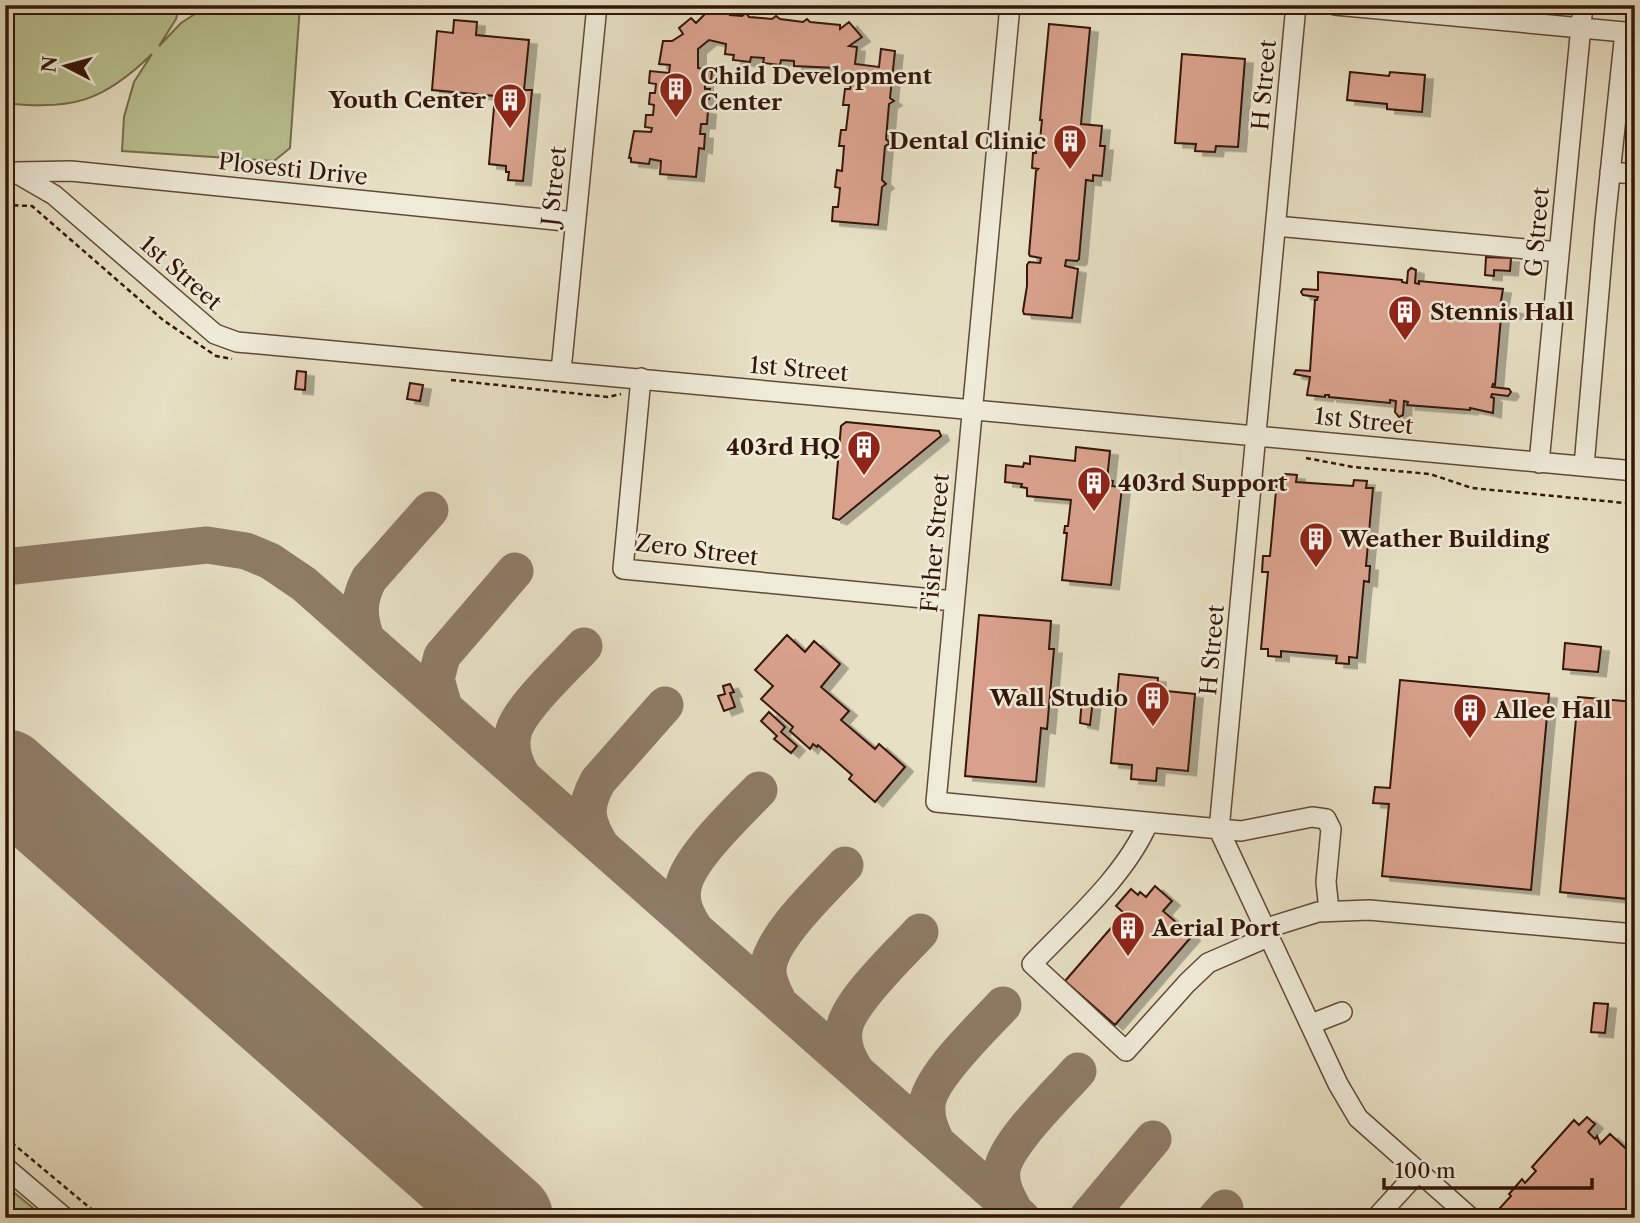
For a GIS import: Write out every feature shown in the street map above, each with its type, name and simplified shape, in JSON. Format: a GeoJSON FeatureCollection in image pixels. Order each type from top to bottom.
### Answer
{"type":"FeatureCollection","features":[{"type":"Feature","properties":{"kind":"street","name":"J Street"},"geometry":{"type":"LineString","coordinates":[[561,371],[597,5]]}},
{"type":"Feature","properties":{"kind":"street","name":"Fisher Street"},"geometry":{"type":"LineString","coordinates":[[1010,5],[936,802],[1241,831],[1312,817],[1326,819],[1331,829],[1326,882],[1329,910]]}},
{"type":"Feature","properties":{"kind":"street","name":"H Street"},"geometry":{"type":"LineString","coordinates":[[1219,830],[1296,5]]}},
{"type":"Feature","properties":{"kind":"street"},"geometry":{"type":"LineString","coordinates":[[1335,5],[1630,32],[1628,67],[1610,172],[1584,466]]}},
{"type":"Feature","properties":{"kind":"street","name":"G Street"},"geometry":{"type":"LineString","coordinates":[[1539,463],[1583,5]]}},
{"type":"Feature","properties":{"kind":"street","name":"Plosesti Drive"},"geometry":{"type":"LineString","coordinates":[[11,171],[71,171],[575,222]]}},
{"type":"Feature","properties":{"kind":"street","name":"1st Street"},"geometry":{"type":"LineString","coordinates":[[11,171],[54,195],[215,334],[237,342],[1635,471]]}},
{"type":"Feature","properties":{"kind":"street"},"geometry":{"type":"LineString","coordinates":[[1610,172],[1635,174]]}},
{"type":"Feature","properties":{"kind":"street"},"geometry":{"type":"LineString","coordinates":[[1276,226],[1559,252]]}},
{"type":"Feature","properties":{"kind":"street","name":"Zero Street"},"geometry":{"type":"LineString","coordinates":[[641,378],[623,569],[954,601]]}},
{"type":"Feature","properties":{"kind":"street"},"geometry":{"type":"LineString","coordinates":[[1148,823],[1140,842],[1115,875],[1032,964],[1126,1051],[1208,963],[1268,932],[1329,910],[1369,909],[1635,934]]}},
{"type":"Feature","properties":{"kind":"street"},"geometry":{"type":"LineString","coordinates":[[1219,830],[1338,1084],[1358,1118],[1471,1218]]}},
{"type":"Feature","properties":{"kind":"street"},"geometry":{"type":"LineString","coordinates":[[1311,1024],[1342,1012]]}},
{"type":"Feature","properties":{"kind":"street"},"geometry":{"type":"LineString","coordinates":[[5,1167],[65,1218]]}},
{"type":"Feature","properties":{"kind":"street"},"geometry":{"type":"LineString","coordinates":[[1376,1218],[1419,1171]]}},
{"type":"Feature","properties":{"kind":"path"},"geometry":{"type":"LineString","coordinates":[[1303,458],[1353,467],[1430,474],[1472,488],[1635,504]]}},
{"type":"Feature","properties":{"kind":"path"},"geometry":{"type":"LineString","coordinates":[[5,1137],[102,1218]]}},
{"type":"Feature","properties":{"kind":"green space"},"geometry":{"type":"Polygon","coordinates":[[[13,5],[180,5],[176,19],[159,46],[181,23],[209,5],[300,5],[290,148],[274,161],[122,151],[124,117],[134,82],[152,54],[118,83],[86,99],[49,105],[5,103],[5,55],[13,5]]]}},
{"type":"Feature","properties":{"kind":"green space"},"geometry":{"type":"Polygon","coordinates":[[[5,1185],[45,1218],[5,1218],[5,1185]]]}},
{"type":"Feature","properties":{"kind":"building","name":"Child Development Center"},"geometry":{"type":"Polygon","coordinates":[[[707,5],[731,5],[730,15],[742,16],[746,13],[749,17],[772,19],[776,16],[803,22],[807,19],[810,22],[840,25],[840,29],[849,22],[862,37],[849,46],[857,47],[855,64],[879,67],[881,49],[895,51],[890,98],[894,101],[889,104],[886,139],[890,143],[885,146],[882,180],[886,184],[882,187],[878,225],[832,221],[833,207],[838,207],[840,188],[835,187],[837,170],[842,171],[844,146],[839,146],[841,130],[846,130],[849,105],[843,105],[845,89],[850,89],[851,83],[838,81],[837,68],[794,66],[794,61],[781,60],[780,65],[763,63],[764,58],[751,57],[750,62],[733,60],[734,55],[725,54],[726,44],[709,40],[698,49],[698,68],[712,71],[711,81],[705,81],[705,89],[710,89],[709,99],[704,99],[702,109],[708,110],[707,124],[701,124],[700,134],[705,134],[704,149],[699,148],[696,177],[660,174],[661,161],[650,159],[649,164],[631,162],[629,158],[634,131],[651,132],[652,128],[645,127],[646,115],[653,115],[654,105],[649,104],[650,93],[655,93],[656,84],[649,83],[650,71],[669,73],[670,65],[659,64],[663,41],[672,41],[683,34],[679,28],[691,18],[696,23],[706,13],[707,5]]]}},
{"type":"Feature","properties":{"kind":"building","name":"Youth Center"},"geometry":{"type":"Polygon","coordinates":[[[454,20],[477,22],[476,35],[529,40],[524,90],[532,90],[523,181],[508,180],[509,172],[506,172],[506,166],[489,164],[495,96],[432,90],[437,31],[453,33],[454,20]]]}},
{"type":"Feature","properties":{"kind":"building","name":"Dental Clinic"},"geometry":{"type":"Polygon","coordinates":[[[1049,24],[1090,28],[1081,124],[1102,126],[1100,146],[1105,146],[1102,176],[1093,175],[1093,181],[1086,180],[1079,259],[1066,260],[1065,266],[1078,269],[1072,318],[1024,314],[1023,311],[1027,265],[1029,262],[1040,263],[1041,258],[1029,254],[1038,169],[1032,168],[1033,153],[1036,153],[1037,140],[1040,140],[1049,24]]]}},
{"type":"Feature","properties":{"kind":"building"},"geometry":{"type":"Polygon","coordinates":[[[1182,54],[1245,59],[1238,147],[1216,146],[1215,152],[1195,151],[1196,144],[1175,143],[1182,54]]]}},
{"type":"Feature","properties":{"kind":"building"},"geometry":{"type":"Polygon","coordinates":[[[1350,72],[1389,76],[1390,72],[1425,75],[1422,112],[1387,109],[1387,104],[1347,100],[1350,72]]]}},
{"type":"Feature","properties":{"kind":"building"},"geometry":{"type":"Polygon","coordinates":[[[1635,254],[1635,302],[1627,302],[1632,256],[1635,254]]]}},
{"type":"Feature","properties":{"kind":"building"},"geometry":{"type":"Polygon","coordinates":[[[1486,257],[1511,258],[1510,271],[1494,270],[1494,276],[1485,275],[1486,257]]]}},
{"type":"Feature","properties":{"kind":"building","name":"Stennis Hall"},"geometry":{"type":"Polygon","coordinates":[[[1411,268],[1416,270],[1415,283],[1419,284],[1419,281],[1503,289],[1500,307],[1518,310],[1516,315],[1499,313],[1501,317],[1495,385],[1492,387],[1509,389],[1511,392],[1508,396],[1492,394],[1493,413],[1470,408],[1407,405],[1408,402],[1404,401],[1403,415],[1399,417],[1395,412],[1396,401],[1390,400],[1390,403],[1329,395],[1307,395],[1310,377],[1294,374],[1296,370],[1310,371],[1315,300],[1318,297],[1303,295],[1301,292],[1303,289],[1318,290],[1318,272],[1402,280],[1407,283],[1408,271],[1411,268]]]}},
{"type":"Feature","properties":{"kind":"building"},"geometry":{"type":"Polygon","coordinates":[[[297,371],[306,372],[305,390],[295,389],[297,371]]]}},
{"type":"Feature","properties":{"kind":"building"},"geometry":{"type":"Polygon","coordinates":[[[410,383],[423,385],[420,401],[407,399],[410,383]]]}},
{"type":"Feature","properties":{"kind":"building","name":"403rd HQ"},"geometry":{"type":"Polygon","coordinates":[[[846,422],[939,431],[941,436],[839,520],[833,518],[841,426],[846,422]]]}},
{"type":"Feature","properties":{"kind":"building","name":"403rd Support"},"geometry":{"type":"Polygon","coordinates":[[[1076,447],[1110,451],[1107,480],[1113,481],[1112,486],[1122,487],[1111,585],[1062,580],[1067,533],[1064,533],[1065,526],[1068,526],[1071,500],[1027,496],[1027,488],[1021,487],[1022,484],[1005,482],[1006,465],[1023,467],[1024,463],[1030,464],[1030,456],[1075,461],[1076,447]]]}},
{"type":"Feature","properties":{"kind":"building","name":"Weather Building"},"geometry":{"type":"Polygon","coordinates":[[[1285,474],[1297,475],[1296,482],[1353,486],[1354,480],[1367,481],[1366,488],[1373,488],[1366,566],[1370,566],[1369,582],[1364,581],[1357,658],[1349,657],[1349,664],[1336,663],[1337,656],[1281,651],[1281,657],[1268,656],[1268,649],[1261,649],[1268,572],[1262,572],[1263,556],[1270,556],[1277,480],[1284,481],[1285,474]]]}},
{"type":"Feature","properties":{"kind":"building"},"geometry":{"type":"Polygon","coordinates":[[[979,615],[1051,621],[1049,649],[1054,649],[1047,729],[1041,728],[1036,782],[965,776],[979,615]]]}},
{"type":"Feature","properties":{"kind":"building"},"geometry":{"type":"Polygon","coordinates":[[[787,635],[805,652],[814,641],[840,664],[821,687],[849,711],[841,720],[875,749],[879,744],[905,767],[875,802],[849,779],[852,775],[818,745],[817,747],[813,744],[810,749],[790,731],[793,727],[761,699],[773,686],[755,670],[787,635]]]}},
{"type":"Feature","properties":{"kind":"building"},"geometry":{"type":"Polygon","coordinates":[[[1565,643],[1601,647],[1598,672],[1563,669],[1565,643]]]}},
{"type":"Feature","properties":{"kind":"building","name":"Wall Studio"},"geometry":{"type":"Polygon","coordinates":[[[1119,674],[1158,678],[1157,690],[1195,694],[1188,771],[1157,768],[1156,781],[1131,779],[1132,765],[1111,763],[1119,674]]]}},
{"type":"Feature","properties":{"kind":"building","name":"Allee Hall"},"geometry":{"type":"Polygon","coordinates":[[[1400,680],[1549,694],[1531,890],[1382,876],[1389,804],[1373,803],[1375,787],[1390,788],[1400,680]]]}},
{"type":"Feature","properties":{"kind":"building"},"geometry":{"type":"Polygon","coordinates":[[[730,684],[734,692],[730,693],[735,707],[724,711],[718,696],[725,694],[723,686],[730,684]]]}},
{"type":"Feature","properties":{"kind":"building"},"geometry":{"type":"Polygon","coordinates":[[[1578,697],[1635,702],[1635,905],[1626,904],[1627,899],[1560,892],[1578,697]]]}},
{"type":"Feature","properties":{"kind":"building"},"geometry":{"type":"Polygon","coordinates":[[[1082,698],[1093,699],[1090,725],[1080,723],[1082,698]]]}},
{"type":"Feature","properties":{"kind":"building"},"geometry":{"type":"Polygon","coordinates":[[[769,712],[785,727],[781,732],[797,746],[791,753],[774,739],[777,736],[761,721],[769,712]]]}},
{"type":"Feature","properties":{"kind":"building","name":"Aerial Port"},"geometry":{"type":"Polygon","coordinates":[[[1155,886],[1172,901],[1163,911],[1192,936],[1115,1025],[1065,981],[1124,913],[1116,906],[1131,889],[1146,897],[1155,886]]]}},
{"type":"Feature","properties":{"kind":"building"},"geometry":{"type":"Polygon","coordinates":[[[1594,1003],[1608,1004],[1605,1033],[1591,1032],[1594,1003]]]}},
{"type":"Feature","properties":{"kind":"building"},"geometry":{"type":"Polygon","coordinates":[[[1587,1117],[1595,1124],[1588,1132],[1595,1139],[1597,1136],[1600,1144],[1610,1134],[1635,1157],[1635,1214],[1632,1218],[1508,1218],[1499,1209],[1511,1196],[1509,1194],[1522,1179],[1525,1183],[1536,1171],[1532,1167],[1574,1120],[1579,1125],[1587,1117]]]}},
{"type":"Feature","properties":{"kind":"taxiway"},"geometry":{"type":"LineString","coordinates":[[366,638],[360,608],[369,579],[430,510]]}},
{"type":"Feature","properties":{"kind":"taxiway"},"geometry":{"type":"LineString","coordinates":[[5,567],[207,545],[246,551],[270,561],[304,584],[1022,1218]]}},
{"type":"Feature","properties":{"kind":"taxiway"},"geometry":{"type":"LineString","coordinates":[[444,707],[436,679],[442,656],[515,571]]}},
{"type":"Feature","properties":{"kind":"taxiway"},"geometry":{"type":"LineString","coordinates":[[523,777],[513,754],[514,730],[535,698],[584,646]]}},
{"type":"Feature","properties":{"kind":"taxiway"},"geometry":{"type":"LineString","coordinates":[[601,846],[588,814],[593,791],[598,781],[665,705]]}},
{"type":"Feature","properties":{"kind":"taxiway"},"geometry":{"type":"LineString","coordinates":[[695,929],[682,899],[687,876],[703,850],[759,790]]}},
{"type":"Feature","properties":{"kind":"taxiway"},"geometry":{"type":"LineString","coordinates":[[779,1003],[769,977],[771,956],[788,928],[845,865]]}},
{"type":"Feature","properties":{"kind":"taxiway"},"geometry":{"type":"LineString","coordinates":[[856,1071],[845,1047],[844,1030],[847,1019],[864,993],[920,932]]}},
{"type":"Feature","properties":{"kind":"taxiway"},"geometry":{"type":"LineString","coordinates":[[937,1143],[927,1116],[927,1106],[936,1082],[958,1053],[1003,1005]]}},
{"type":"Feature","properties":{"kind":"taxiway"},"geometry":{"type":"LineString","coordinates":[[1014,1210],[1002,1181],[1006,1159],[1023,1133],[1078,1071]]}},
{"type":"Feature","properties":{"kind":"taxiway"},"geometry":{"type":"LineString","coordinates":[[1087,1218],[1153,1139]]}},
{"type":"Feature","properties":{"kind":"taxiway"},"geometry":{"type":"LineString","coordinates":[[1216,1218],[1225,1208]]}},
{"type":"Feature","properties":{"kind":"runway"},"geometry":{"type":"LineString","coordinates":[[5,776],[506,1218]]}},
{"type":"Feature","properties":{"kind":"place","name":"Child Development Center"},"geometry":{"type":"Point","coordinates":[676,119]}},
{"type":"Feature","properties":{"kind":"place","name":"Youth Center"},"geometry":{"type":"Point","coordinates":[510,130]}},
{"type":"Feature","properties":{"kind":"place","name":"Dental Clinic"},"geometry":{"type":"Point","coordinates":[1070,171]}},
{"type":"Feature","properties":{"kind":"place","name":"Stennis Hall"},"geometry":{"type":"Point","coordinates":[1405,342]}},
{"type":"Feature","properties":{"kind":"place","name":"403rd HQ"},"geometry":{"type":"Point","coordinates":[864,477]}},
{"type":"Feature","properties":{"kind":"place","name":"403rd Support"},"geometry":{"type":"Point","coordinates":[1094,513]}},
{"type":"Feature","properties":{"kind":"place","name":"Weather Building"},"geometry":{"type":"Point","coordinates":[1316,569]}},
{"type":"Feature","properties":{"kind":"place","name":"Wall Studio"},"geometry":{"type":"Point","coordinates":[1153,728]}},
{"type":"Feature","properties":{"kind":"place","name":"Allee Hall"},"geometry":{"type":"Point","coordinates":[1470,740]}},
{"type":"Feature","properties":{"kind":"place","name":"Aerial Port"},"geometry":{"type":"Point","coordinates":[1128,958]}}]}
